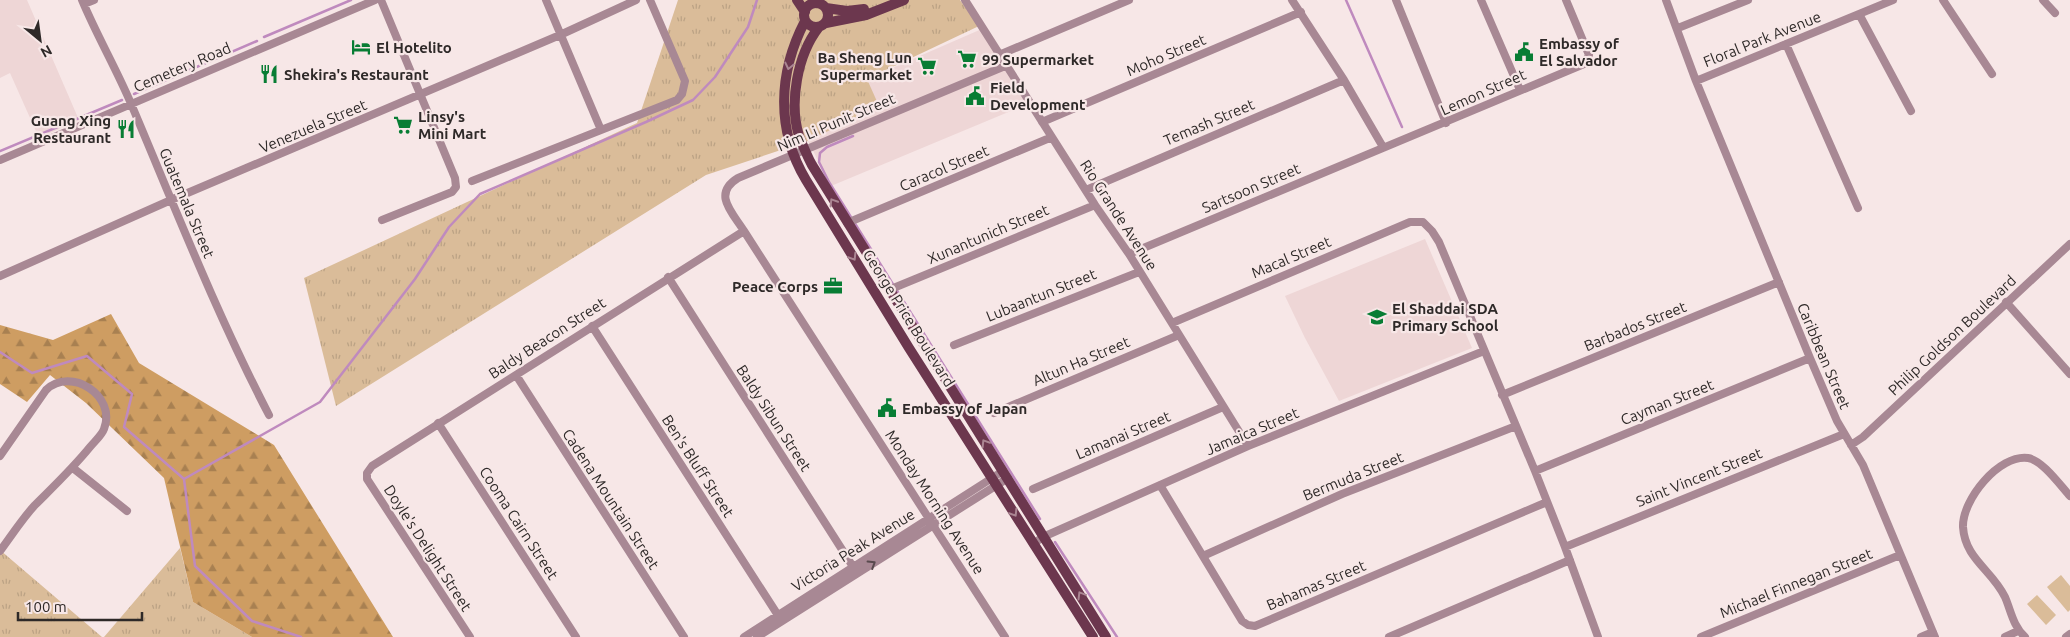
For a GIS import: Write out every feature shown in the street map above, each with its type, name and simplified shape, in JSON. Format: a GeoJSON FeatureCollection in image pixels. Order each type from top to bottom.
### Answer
{"type":"FeatureCollection","features":[{"type":"Feature","properties":{"kind":"main road"},"geometry":{"type":"LineString","coordinates":[[797,0],[811,26],[860,16],[904,0]]}},
{"type":"Feature","properties":{"kind":"main road"},"geometry":{"type":"LineString","coordinates":[[805,16],[808,6],[814,2],[826,8],[847,11],[875,10]]}},
{"type":"Feature","properties":{"kind":"main road"},"geometry":{"type":"LineString","coordinates":[[822,25],[829,16],[826,8]]}},
{"type":"Feature","properties":{"kind":"main road","name":"George Price Boulevard"},"geometry":{"type":"LineString","coordinates":[[805,16],[793,50],[785,87],[784,122],[792,155],[909,348],[1093,637]]}},
{"type":"Feature","properties":{"kind":"main road","name":"George Price Boulevard"},"geometry":{"type":"LineString","coordinates":[[822,25],[810,40],[804,56],[797,88],[797,124],[805,150],[817,176],[1106,637]]}},
{"type":"Feature","properties":{"kind":"main road"},"geometry":{"type":"LineString","coordinates":[[785,87],[797,88]]}},
{"type":"Feature","properties":{"kind":"main road"},"geometry":{"type":"LineString","coordinates":[[909,348],[920,341]]}},
{"type":"Feature","properties":{"kind":"street"},"geometry":{"type":"LineString","coordinates":[[83,2],[94,0]]}},
{"type":"Feature","properties":{"kind":"street","name":"Cemetery Road"},"geometry":{"type":"LineString","coordinates":[[0,160],[375,0]]}},
{"type":"Feature","properties":{"kind":"street"},"geometry":{"type":"LineString","coordinates":[[381,0],[455,178],[456,187],[452,192],[382,220]]}},
{"type":"Feature","properties":{"kind":"street"},"geometry":{"type":"LineString","coordinates":[[546,0],[601,130]]}},
{"type":"Feature","properties":{"kind":"street","name":"Venezuela Street"},"geometry":{"type":"LineString","coordinates":[[0,276],[171,200],[560,35],[636,0]]}},
{"type":"Feature","properties":{"kind":"street"},"geometry":{"type":"LineString","coordinates":[[472,182],[671,102],[682,94],[685,81],[650,0]]}},
{"type":"Feature","properties":{"kind":"street","name":"Rio Grande Avenue"},"geometry":{"type":"LineString","coordinates":[[965,0],[1095,205],[1129,254],[1248,446]]}},
{"type":"Feature","properties":{"kind":"street"},"geometry":{"type":"LineString","coordinates":[[999,55],[1129,0]]}},
{"type":"Feature","properties":{"kind":"street"},"geometry":{"type":"LineString","coordinates":[[1292,0],[1344,80],[1383,148]]}},
{"type":"Feature","properties":{"kind":"street"},"geometry":{"type":"LineString","coordinates":[[1396,0],[1446,123]]}},
{"type":"Feature","properties":{"kind":"street"},"geometry":{"type":"LineString","coordinates":[[1481,0],[1520,90]]}},
{"type":"Feature","properties":{"kind":"street","name":"Lemon Street"},"geometry":{"type":"LineString","coordinates":[[1383,148],[1584,64],[1589,55],[1566,0]]}},
{"type":"Feature","properties":{"kind":"street","name":"Caribbean Street"},"geometry":{"type":"LineString","coordinates":[[1666,0],[1678,28],[1696,81],[1810,358],[1844,434],[1863,465],[1934,634]]}},
{"type":"Feature","properties":{"kind":"street"},"geometry":{"type":"LineString","coordinates":[[1678,28],[1748,0]]}},
{"type":"Feature","properties":{"kind":"street","name":"Floral Park Avenue"},"geometry":{"type":"LineString","coordinates":[[1696,81],[1893,0]]}},
{"type":"Feature","properties":{"kind":"street"},"geometry":{"type":"LineString","coordinates":[[1943,0],[1992,74]]}},
{"type":"Feature","properties":{"kind":"street"},"geometry":{"type":"LineString","coordinates":[[2043,0],[2055,14]]}},
{"type":"Feature","properties":{"kind":"street","name":"Guatemala Street"},"geometry":{"type":"LineString","coordinates":[[83,2],[131,104],[242,361],[269,415]]}},
{"type":"Feature","properties":{"kind":"street","name":"Moho Street"},"geometry":{"type":"LineString","coordinates":[[1042,122],[1301,12]]}},
{"type":"Feature","properties":{"kind":"street"},"geometry":{"type":"LineString","coordinates":[[1860,14],[1911,111]]}},
{"type":"Feature","properties":{"kind":"street"},"geometry":{"type":"LineString","coordinates":[[1786,44],[1858,208]]}},
{"type":"Feature","properties":{"kind":"street","name":"Nim Li Punit Street"},"geometry":{"type":"LineString","coordinates":[[744,231],[726,202],[724,194],[729,183],[1006,66]]}},
{"type":"Feature","properties":{"kind":"street","name":"Temash Street"},"geometry":{"type":"LineString","coordinates":[[1086,190],[1344,80]]}},
{"type":"Feature","properties":{"kind":"street","name":"Caracol Street"},"geometry":{"type":"LineString","coordinates":[[847,223],[1052,138]]}},
{"type":"Feature","properties":{"kind":"street","name":"Sartsoon Street"},"geometry":{"type":"LineString","coordinates":[[1129,254],[1383,148]]}},
{"type":"Feature","properties":{"kind":"street","name":"Xunantunich Street"},"geometry":{"type":"LineString","coordinates":[[891,289],[1095,205]]}},
{"type":"Feature","properties":{"kind":"street","name":"Macal Street"},"geometry":{"type":"LineString","coordinates":[[1172,323],[1410,222],[1423,222],[1439,242],[1484,351]]}},
{"type":"Feature","properties":{"kind":"street","name":"Baldy Beacon Street"},"geometry":{"type":"LineString","coordinates":[[367,473],[372,466],[438,423],[744,231]]}},
{"type":"Feature","properties":{"kind":"street","name":"Monday Morning Avenue"},"geometry":{"type":"LineString","coordinates":[[744,231],[1005,637]]}},
{"type":"Feature","properties":{"kind":"street","name":"Philip Goldson Boulevard"},"geometry":{"type":"LineString","coordinates":[[1852,446],[2070,244]]}},
{"type":"Feature","properties":{"kind":"street","name":"Lubaantun Street"},"geometry":{"type":"LineString","coordinates":[[954,345],[1139,272]]}},
{"type":"Feature","properties":{"kind":"street","name":"Baldy Sibun Street"},"geometry":{"type":"LineString","coordinates":[[668,278],[855,570]]}},
{"type":"Feature","properties":{"kind":"street","name":"Barbados Street"},"geometry":{"type":"LineString","coordinates":[[1502,395],[1778,282]]}},
{"type":"Feature","properties":{"kind":"street"},"geometry":{"type":"LineString","coordinates":[[2006,302],[2070,374]]}},
{"type":"Feature","properties":{"kind":"street","name":"Ben's Bluff Street"},"geometry":{"type":"LineString","coordinates":[[592,326],[779,618]]}},
{"type":"Feature","properties":{"kind":"street","name":"Altun Ha Street"},"geometry":{"type":"LineString","coordinates":[[994,413],[1179,335]]}},
{"type":"Feature","properties":{"kind":"street"},"geometry":{"type":"LineString","coordinates":[[1484,351],[1535,471],[1598,637]]}},
{"type":"Feature","properties":{"kind":"street","name":"Jamaica Street"},"geometry":{"type":"LineString","coordinates":[[1033,544],[1044,537],[1248,446],[1484,351]]}},
{"type":"Feature","properties":{"kind":"street","name":"Cayman Street"},"geometry":{"type":"LineString","coordinates":[[1535,471],[1810,358]]}},
{"type":"Feature","properties":{"kind":"street","name":"Cadena Mountain Street"},"geometry":{"type":"LineString","coordinates":[[516,375],[684,637]]}},
{"type":"Feature","properties":{"kind":"street"},"geometry":{"type":"LineString","coordinates":[[0,456],[46,390],[53,383],[73,380],[86,386],[105,405],[107,420],[104,431],[73,468],[24,517],[0,550]]}},
{"type":"Feature","properties":{"kind":"street","name":"Lamanai Street"},"geometry":{"type":"LineString","coordinates":[[1033,489],[1223,407]]}},
{"type":"Feature","properties":{"kind":"street","name":"Cooma Cairn Street"},"geometry":{"type":"LineString","coordinates":[[438,423],[576,637]]}},
{"type":"Feature","properties":{"kind":"street","name":"Bermuda Street"},"geometry":{"type":"LineString","coordinates":[[1203,556],[1342,494],[1516,426]]}},
{"type":"Feature","properties":{"kind":"street","name":"Saint Vincent Street"},"geometry":{"type":"LineString","coordinates":[[1565,547],[1844,434]]}},
{"type":"Feature","properties":{"kind":"street"},"geometry":{"type":"LineString","coordinates":[[2025,637],[2018,630],[2005,596],[1986,568],[1975,560],[1967,545],[1963,526],[1966,509],[1973,494],[1996,470],[2016,459],[2029,458],[2041,465],[2070,496]]}},
{"type":"Feature","properties":{"kind":"street"},"geometry":{"type":"LineString","coordinates":[[73,468],[127,511]]}},
{"type":"Feature","properties":{"kind":"street","name":"Doyle's Delight Street"},"geometry":{"type":"LineString","coordinates":[[367,473],[367,479],[470,637]]}},
{"type":"Feature","properties":{"kind":"street","name":"Victoria Peak Avenue"},"geometry":{"type":"LineString","coordinates":[[744,637],[779,618],[1005,475]]}},
{"type":"Feature","properties":{"kind":"street","name":"Bahamas Street"},"geometry":{"type":"LineString","coordinates":[[1160,485],[1242,621],[1248,625],[1255,626],[1547,502]]}},
{"type":"Feature","properties":{"kind":"street","name":"Michael Finnegan Street"},"geometry":{"type":"LineString","coordinates":[[1701,637],[1900,555]]}},
{"type":"Feature","properties":{"kind":"street"},"geometry":{"type":"LineString","coordinates":[[1389,637],[1570,560]]}},
{"type":"Feature","properties":{"kind":"street"},"geometry":{"type":"LineString","coordinates":[[757,637],[779,618]]}},
{"type":"Feature","properties":{"kind":"street"},"geometry":{"type":"LineString","coordinates":[[2005,637],[2018,630]]}},
{"type":"Feature","properties":{"kind":"street"},"geometry":{"type":"LineString","coordinates":[[1921,637],[1934,634]]}},
{"type":"Feature","properties":{"kind":"street"},"geometry":{"type":"LineString","coordinates":[[2066,637],[2070,634]]}},
{"type":"Feature","properties":{"kind":"shaded area"},"geometry":{"type":"Polygon","coordinates":[[[0,0],[27,0],[79,120],[39,138],[10,73],[0,78],[0,0]]]}},
{"type":"Feature","properties":{"kind":"shaded area"},"geometry":{"type":"Polygon","coordinates":[[[984,28],[1030,103],[831,186],[808,141],[878,106],[867,79],[984,28]]]}},
{"type":"Feature","properties":{"kind":"shaded area","name":"El Shaddai SDA Primary School"},"geometry":{"type":"Polygon","coordinates":[[[1425,239],[1472,348],[1339,401],[1285,296],[1425,239]]]}},
{"type":"Feature","properties":{"kind":"green space"},"geometry":{"type":"Polygon","coordinates":[[[678,0],[960,0],[979,26],[867,79],[879,106],[808,141],[706,175],[336,406],[304,278],[637,123],[678,0]]]}},
{"type":"Feature","properties":{"kind":"green space"},"geometry":{"type":"Polygon","coordinates":[[[111,314],[139,363],[274,445],[393,637],[252,637],[193,602],[164,478],[86,403],[50,375],[27,402],[0,384],[0,325],[53,340],[111,314]]]}},
{"type":"Feature","properties":{"kind":"green space"},"geometry":{"type":"Polygon","coordinates":[[[180,548],[193,602],[252,637],[104,637],[180,548]]]}},
{"type":"Feature","properties":{"kind":"green space"},"geometry":{"type":"Polygon","coordinates":[[[0,550],[102,637],[0,637],[0,550]]]}},
{"type":"Feature","properties":{"kind":"green space"},"geometry":{"type":"Polygon","coordinates":[[[2061,575],[2070,586],[2070,610],[2068,612],[2047,587],[2061,575]]]}},
{"type":"Feature","properties":{"kind":"green space"},"geometry":{"type":"Polygon","coordinates":[[[2037,595],[2056,615],[2046,625],[2027,604],[2037,595]]]}},
{"type":"Feature","properties":{"kind":"waterway"},"geometry":{"type":"LineString","coordinates":[[264,37],[351,0]]}},
{"type":"Feature","properties":{"kind":"waterway"},"geometry":{"type":"LineString","coordinates":[[184,479],[320,402],[415,279],[449,227],[480,194],[693,100],[715,77],[748,27],[757,0]]}},
{"type":"Feature","properties":{"kind":"waterway"},"geometry":{"type":"LineString","coordinates":[[1346,0],[1402,127]]}},
{"type":"Feature","properties":{"kind":"waterway"},"geometry":{"type":"LineString","coordinates":[[134,94],[257,41]]}},
{"type":"Feature","properties":{"kind":"waterway"},"geometry":{"type":"LineString","coordinates":[[0,151],[122,100]]}},
{"type":"Feature","properties":{"kind":"waterway"},"geometry":{"type":"LineString","coordinates":[[853,136],[827,147],[820,153],[819,162],[829,182],[1040,519]]}},
{"type":"Feature","properties":{"kind":"waterway"},"geometry":{"type":"LineString","coordinates":[[0,352],[32,373],[87,356],[132,394],[124,427],[184,479],[195,566],[252,621],[301,637]]}},
{"type":"Feature","properties":{"kind":"waterway"},"geometry":{"type":"LineString","coordinates":[[1055,542],[1117,637]]}},
{"type":"Feature","properties":{"kind":"place","name":"El Hotelito"},"geometry":{"type":"Point","coordinates":[361,47]}},
{"type":"Feature","properties":{"kind":"place","name":"Embassy of El Salvador"},"geometry":{"type":"Point","coordinates":[1524,52]}},
{"type":"Feature","properties":{"kind":"place","name":"99 Supermarket"},"geometry":{"type":"Point","coordinates":[967,59]}},
{"type":"Feature","properties":{"kind":"place","name":"Ba Sheng Lun Supermarket"},"geometry":{"type":"Point","coordinates":[927,66]}},
{"type":"Feature","properties":{"kind":"place","name":"Shekira's Restaurant"},"geometry":{"type":"Point","coordinates":[269,74]}},
{"type":"Feature","properties":{"kind":"place","name":"Field Development"},"geometry":{"type":"Point","coordinates":[975,96]}},
{"type":"Feature","properties":{"kind":"place","name":"Linsy's Mini Mart"},"geometry":{"type":"Point","coordinates":[403,125]}},
{"type":"Feature","properties":{"kind":"place","name":"Guang Xing Restaurant"},"geometry":{"type":"Point","coordinates":[126,129]}},
{"type":"Feature","properties":{"kind":"place","name":"Peace Corps"},"geometry":{"type":"Point","coordinates":[833,286]}},
{"type":"Feature","properties":{"kind":"place","name":"El Shaddai SDA Primary School"},"geometry":{"type":"Point","coordinates":[1377,317]}},
{"type":"Feature","properties":{"kind":"place","name":"Embassy of Japan"},"geometry":{"type":"Point","coordinates":[887,408]}}]}
